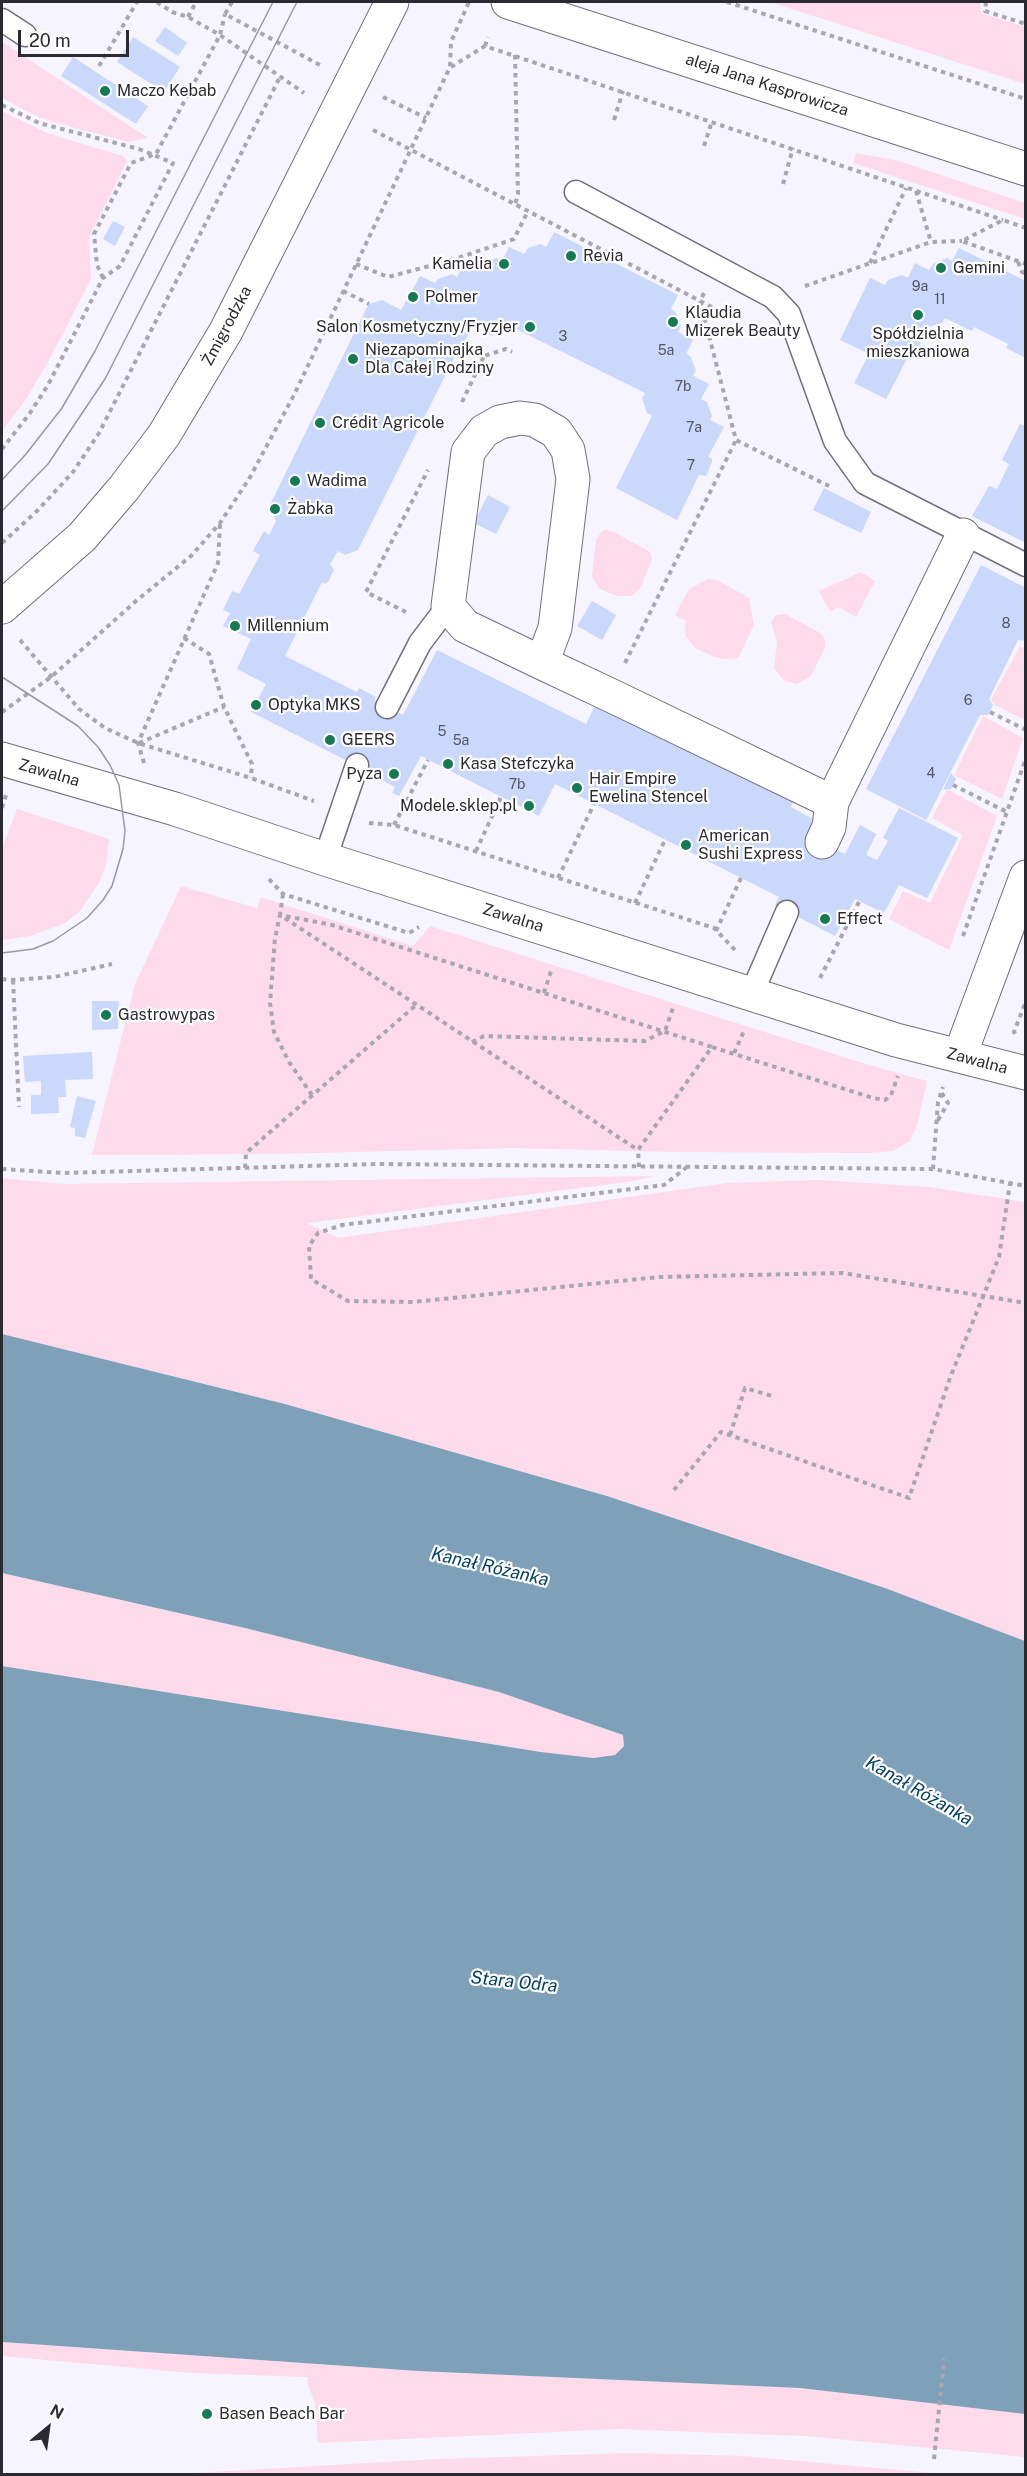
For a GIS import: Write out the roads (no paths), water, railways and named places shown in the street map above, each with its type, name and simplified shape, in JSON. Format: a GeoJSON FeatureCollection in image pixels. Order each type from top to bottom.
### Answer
{"type":"FeatureCollection","features":[{"type":"Feature","properties":{"kind":"street","name":"Żmigrodzka"},"geometry":{"type":"LineString","coordinates":[[2,608],[82,537],[124,488],[164,435],[226,331],[392,2]]}},
{"type":"Feature","properties":{"kind":"street","name":"aleja Jana Kasprowicza"},"geometry":{"type":"LineString","coordinates":[[508,2],[1026,169]]}},
{"type":"Feature","properties":{"kind":"street"},"geometry":{"type":"LineString","coordinates":[[542,663],[555,628],[573,479],[568,450],[556,432],[535,420],[520,418],[500,422],[484,431],[468,452],[441,616],[832,802]]}},
{"type":"Feature","properties":{"kind":"street"},"geometry":{"type":"LineString","coordinates":[[822,842],[829,827],[832,802],[963,535]]}},
{"type":"Feature","properties":{"kind":"street","name":"Zawalna"},"geometry":{"type":"LineString","coordinates":[[2,759],[175,809],[325,859],[750,1009],[896,1040],[1026,1073]]}},
{"type":"Feature","properties":{"kind":"street"},"geometry":{"type":"LineString","coordinates":[[960,1055],[1026,878]]}},
{"type":"Feature","properties":{"kind":"lane"},"geometry":{"type":"LineString","coordinates":[[2,20],[25,35]]}},
{"type":"Feature","properties":{"kind":"lane"},"geometry":{"type":"LineString","coordinates":[[576,192],[773,297],[789,314],[836,441],[865,483],[1026,566]]}},
{"type":"Feature","properties":{"kind":"lane"},"geometry":{"type":"LineString","coordinates":[[387,707],[420,643],[441,616]]}},
{"type":"Feature","properties":{"kind":"lane"},"geometry":{"type":"LineString","coordinates":[[325,859],[357,765]]}},
{"type":"Feature","properties":{"kind":"lane"},"geometry":{"type":"LineString","coordinates":[[750,1009],[764,961],[787,912]]}},
{"type":"Feature","properties":{"kind":"water"},"geometry":{"type":"Polygon","coordinates":[[[2,1334],[285,1404],[607,1496],[885,1588],[1025,1641],[1025,2414],[800,2388],[418,2371],[2,2342],[2,1666],[541,1752],[593,1758],[615,1755],[624,1746],[623,1735],[499,1692],[245,1628],[2,1573],[2,1334]]]}},
{"type":"Feature","properties":{"kind":"tram line"},"geometry":{"type":"LineString","coordinates":[[2,480],[62,408],[95,351],[273,2]]}},
{"type":"Feature","properties":{"kind":"tram line"},"geometry":{"type":"LineString","coordinates":[[2,511],[48,464],[105,379],[297,2]]}},
{"type":"Feature","properties":{"kind":"tram line"},"geometry":{"type":"LineString","coordinates":[[2,677],[78,726],[98,747],[119,785],[125,831],[123,849],[112,886],[87,918],[53,941],[33,949],[2,953]]}},
{"type":"Feature","properties":{"kind":"place","name":"Maczo Kebab"},"geometry":{"type":"Point","coordinates":[105,91]}},
{"type":"Feature","properties":{"kind":"place","name":"Revia"},"geometry":{"type":"Point","coordinates":[571,256]}},
{"type":"Feature","properties":{"kind":"place","name":"Kamelia"},"geometry":{"type":"Point","coordinates":[504,264]}},
{"type":"Feature","properties":{"kind":"place","name":"Gemini"},"geometry":{"type":"Point","coordinates":[941,268]}},
{"type":"Feature","properties":{"kind":"place","name":"Polmer"},"geometry":{"type":"Point","coordinates":[413,297]}},
{"type":"Feature","properties":{"kind":"place","name":"Spółdzielnia mieszkaniowa"},"geometry":{"type":"Point","coordinates":[918,315]}},
{"type":"Feature","properties":{"kind":"place","name":"Klaudia Mizerek Beauty"},"geometry":{"type":"Point","coordinates":[673,322]}},
{"type":"Feature","properties":{"kind":"place","name":"Salon Kosmetyczny/Fryzjer"},"geometry":{"type":"Point","coordinates":[530,327]}},
{"type":"Feature","properties":{"kind":"place","name":"Niezapominajka Dla Całej Rodziny"},"geometry":{"type":"Point","coordinates":[353,359]}},
{"type":"Feature","properties":{"kind":"place","name":"Crédit Agricole"},"geometry":{"type":"Point","coordinates":[320,423]}},
{"type":"Feature","properties":{"kind":"place","name":"Wadima"},"geometry":{"type":"Point","coordinates":[295,481]}},
{"type":"Feature","properties":{"kind":"place","name":"Żabka"},"geometry":{"type":"Point","coordinates":[275,509]}},
{"type":"Feature","properties":{"kind":"place","name":"Millennium"},"geometry":{"type":"Point","coordinates":[235,626]}},
{"type":"Feature","properties":{"kind":"place","name":"Optyka MKS"},"geometry":{"type":"Point","coordinates":[256,705]}},
{"type":"Feature","properties":{"kind":"place","name":"GEERS"},"geometry":{"type":"Point","coordinates":[330,740]}},
{"type":"Feature","properties":{"kind":"place","name":"Kasa Stefczyka"},"geometry":{"type":"Point","coordinates":[448,764]}},
{"type":"Feature","properties":{"kind":"place","name":"Pyza"},"geometry":{"type":"Point","coordinates":[394,774]}},
{"type":"Feature","properties":{"kind":"place","name":"Hair Empire Ewelina Stencel"},"geometry":{"type":"Point","coordinates":[577,788]}},
{"type":"Feature","properties":{"kind":"place","name":"Modele.sklep.pl"},"geometry":{"type":"Point","coordinates":[529,806]}},
{"type":"Feature","properties":{"kind":"place","name":"American Sushi Express"},"geometry":{"type":"Point","coordinates":[686,845]}},
{"type":"Feature","properties":{"kind":"place","name":"Effect"},"geometry":{"type":"Point","coordinates":[825,919]}},
{"type":"Feature","properties":{"kind":"place","name":"Gastrowypas"},"geometry":{"type":"Point","coordinates":[106,1015]}},
{"type":"Feature","properties":{"kind":"place","name":"Basen Beach Bar"},"geometry":{"type":"Point","coordinates":[207,2414]}},
{"type":"Feature","properties":{"kind":"water label","name":"Kanał Różanka"},"geometry":{"type":"Point","coordinates":[490,1567]}},
{"type":"Feature","properties":{"kind":"water label","name":"Kanał Różanka"},"geometry":{"type":"Point","coordinates":[919,1791]}},
{"type":"Feature","properties":{"kind":"water label","name":"Stara Odra"},"geometry":{"type":"Point","coordinates":[514,1982]}}]}
